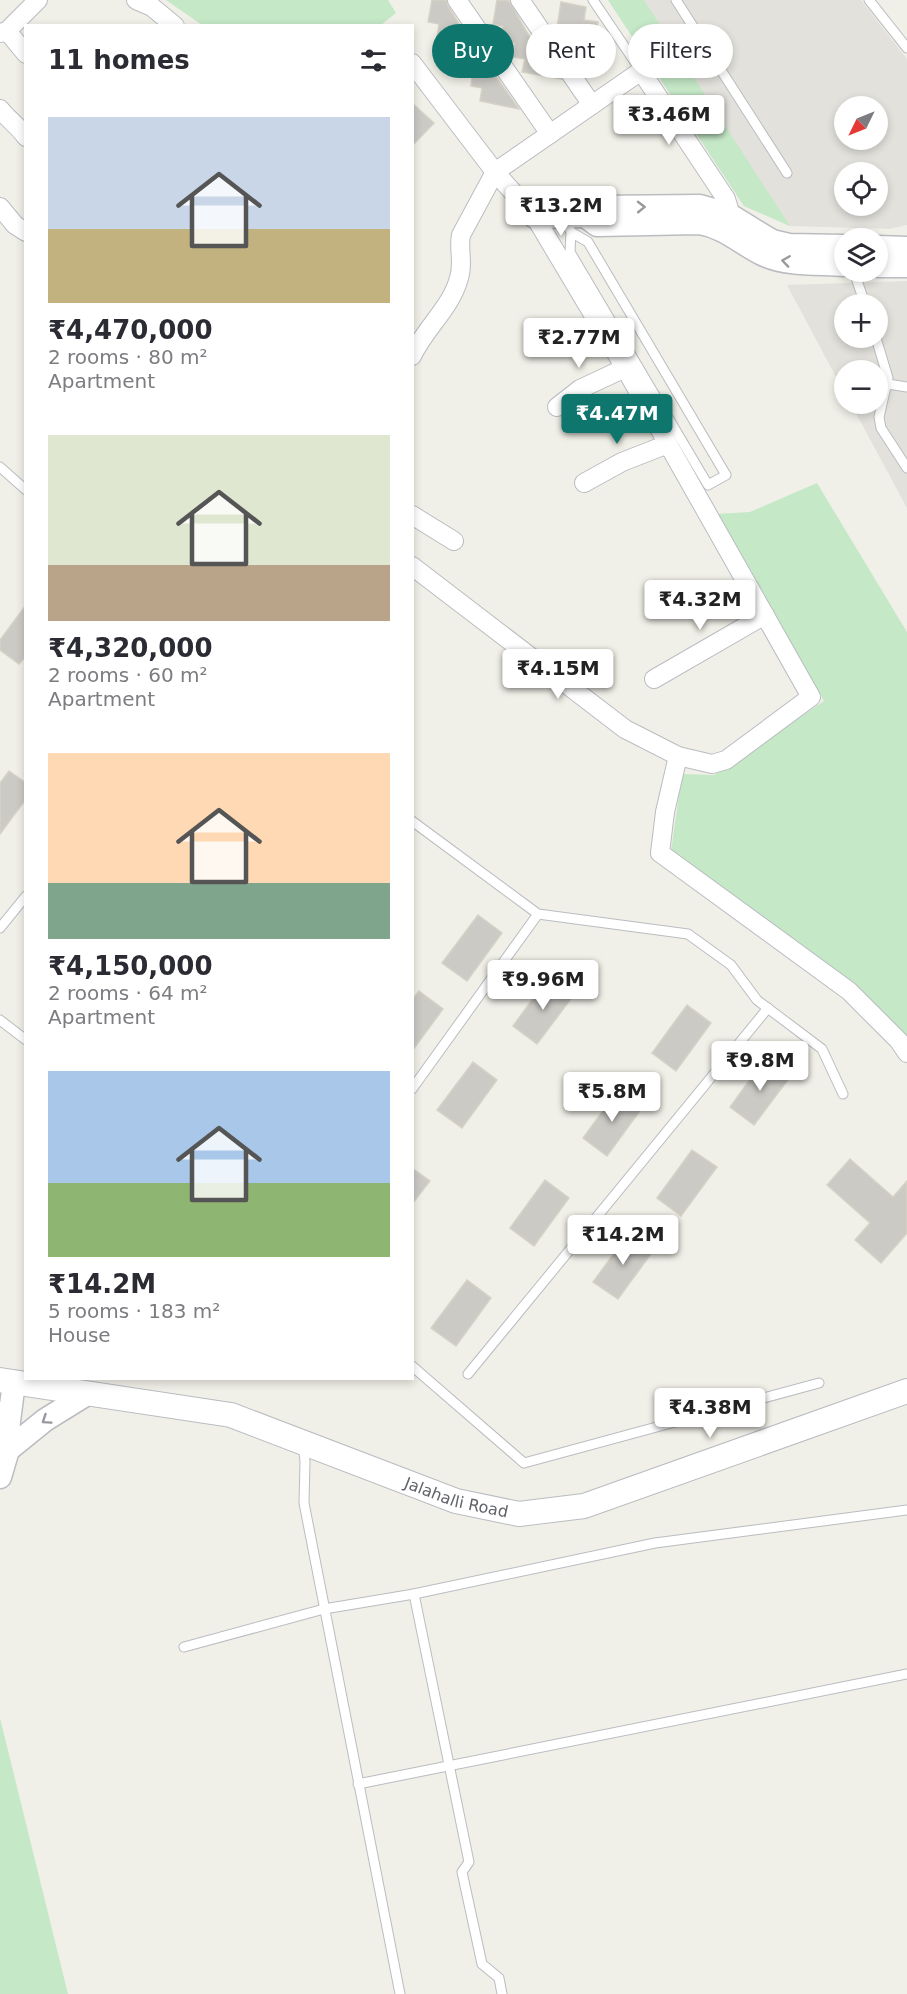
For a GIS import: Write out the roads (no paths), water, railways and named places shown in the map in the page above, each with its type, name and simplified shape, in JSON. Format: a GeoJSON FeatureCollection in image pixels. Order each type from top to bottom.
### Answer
{"type":"FeatureCollection","features":[{"type":"Feature","properties":{"kind":"main road","name":"Jalahalli Road"},"geometry":{"type":"LineString","coordinates":[[7,1381],[231,1415],[456,1501],[519,1514],[584,1506],[907,1390]]}},
{"type":"Feature","properties":{"kind":"street"},"geometry":{"type":"LineString","coordinates":[[24,52],[3,32],[38,0]]}},
{"type":"Feature","properties":{"kind":"street"},"geometry":{"type":"LineString","coordinates":[[136,0],[152,7],[173,24]]}},
{"type":"Feature","properties":{"kind":"street"},"geometry":{"type":"LineString","coordinates":[[458,0],[550,134]]}},
{"type":"Feature","properties":{"kind":"street"},"geometry":{"type":"LineString","coordinates":[[520,0],[591,105]]}},
{"type":"Feature","properties":{"kind":"street"},"geometry":{"type":"LineString","coordinates":[[414,66],[495,172],[535,217],[625,368],[811,697],[726,760],[712,764],[678,756],[625,729],[414,568]]}},
{"type":"Feature","properties":{"kind":"street"},"geometry":{"type":"LineString","coordinates":[[414,353],[456,290],[462,255],[459,244],[461,235],[495,172],[630,78]]}},
{"type":"Feature","properties":{"kind":"street"},"geometry":{"type":"LineString","coordinates":[[645,78],[726,199],[729,209],[726,222]]}},
{"type":"Feature","properties":{"kind":"street"},"geometry":{"type":"LineString","coordinates":[[0,109],[24,134]]}},
{"type":"Feature","properties":{"kind":"street"},"geometry":{"type":"LineString","coordinates":[[0,207],[15,225],[24,231]]}},
{"type":"Feature","properties":{"kind":"street"},"geometry":{"type":"LineString","coordinates":[[535,217],[597,225],[699,223],[712,225],[726,222],[772,241],[789,245],[834,246]]}},
{"type":"Feature","properties":{"kind":"street"},"geometry":{"type":"LineString","coordinates":[[726,222],[761,253],[776,259],[834,264]]}},
{"type":"Feature","properties":{"kind":"street"},"geometry":{"type":"LineString","coordinates":[[888,247],[907,248]]}},
{"type":"Feature","properties":{"kind":"street"},"geometry":{"type":"LineString","coordinates":[[888,266],[907,266]]}},
{"type":"Feature","properties":{"kind":"street"},"geometry":{"type":"LineString","coordinates":[[557,407],[580,389],[625,368]]}},
{"type":"Feature","properties":{"kind":"street"},"geometry":{"type":"LineString","coordinates":[[584,483],[622,462],[668,444]]}},
{"type":"Feature","properties":{"kind":"street"},"geometry":{"type":"LineString","coordinates":[[414,516],[454,541]]}},
{"type":"Feature","properties":{"kind":"street"},"geometry":{"type":"LineString","coordinates":[[654,679],[765,615]]}},
{"type":"Feature","properties":{"kind":"street"},"geometry":{"type":"LineString","coordinates":[[678,756],[665,812],[660,853],[849,991],[899,1041],[907,1053]]}},
{"type":"Feature","properties":{"kind":"street"},"geometry":{"type":"LineString","coordinates":[[0,1477],[7,1381]]}},
{"type":"Feature","properties":{"kind":"street"},"geometry":{"type":"LineString","coordinates":[[5,1431],[45,1420],[87,1394]]}},
{"type":"Feature","properties":{"kind":"lane"},"geometry":{"type":"LineString","coordinates":[[592,0],[628,53]]}},
{"type":"Feature","properties":{"kind":"lane"},"geometry":{"type":"LineString","coordinates":[[676,0],[787,173]]}},
{"type":"Feature","properties":{"kind":"lane"},"geometry":{"type":"LineString","coordinates":[[869,0],[907,48]]}},
{"type":"Feature","properties":{"kind":"lane"},"geometry":{"type":"LineString","coordinates":[[573,221],[588,242],[726,475],[708,485],[570,252],[573,221]]}},
{"type":"Feature","properties":{"kind":"lane"},"geometry":{"type":"LineString","coordinates":[[888,384],[907,387]]}},
{"type":"Feature","properties":{"kind":"lane"},"geometry":{"type":"LineString","coordinates":[[880,414],[881,428],[907,468]]}},
{"type":"Feature","properties":{"kind":"lane"},"geometry":{"type":"LineString","coordinates":[[0,467],[24,488]]}},
{"type":"Feature","properties":{"kind":"lane"},"geometry":{"type":"LineString","coordinates":[[414,822],[538,914],[688,934],[731,965],[757,1000],[822,1049],[843,1094]]}},
{"type":"Feature","properties":{"kind":"lane"},"geometry":{"type":"LineString","coordinates":[[0,928],[24,898]]}},
{"type":"Feature","properties":{"kind":"lane"},"geometry":{"type":"LineString","coordinates":[[414,1086],[538,914]]}},
{"type":"Feature","properties":{"kind":"lane"},"geometry":{"type":"LineString","coordinates":[[468,1374],[768,1008]]}},
{"type":"Feature","properties":{"kind":"lane"},"geometry":{"type":"LineString","coordinates":[[0,1020],[24,1038]]}},
{"type":"Feature","properties":{"kind":"lane"},"geometry":{"type":"LineString","coordinates":[[414,1368],[524,1463],[819,1383]]}},
{"type":"Feature","properties":{"kind":"lane"},"geometry":{"type":"LineString","coordinates":[[302,1442],[305,1461],[304,1503],[400,1994]]}},
{"type":"Feature","properties":{"kind":"lane"},"geometry":{"type":"LineString","coordinates":[[184,1647],[324,1609],[414,1594],[655,1543],[907,1510]]}},
{"type":"Feature","properties":{"kind":"lane"},"geometry":{"type":"LineString","coordinates":[[414,1594],[469,1862],[462,1872],[482,1964],[499,1978],[502,1994]]}},
{"type":"Feature","properties":{"kind":"lane"},"geometry":{"type":"LineString","coordinates":[[358,1784],[907,1674]]}}]}
